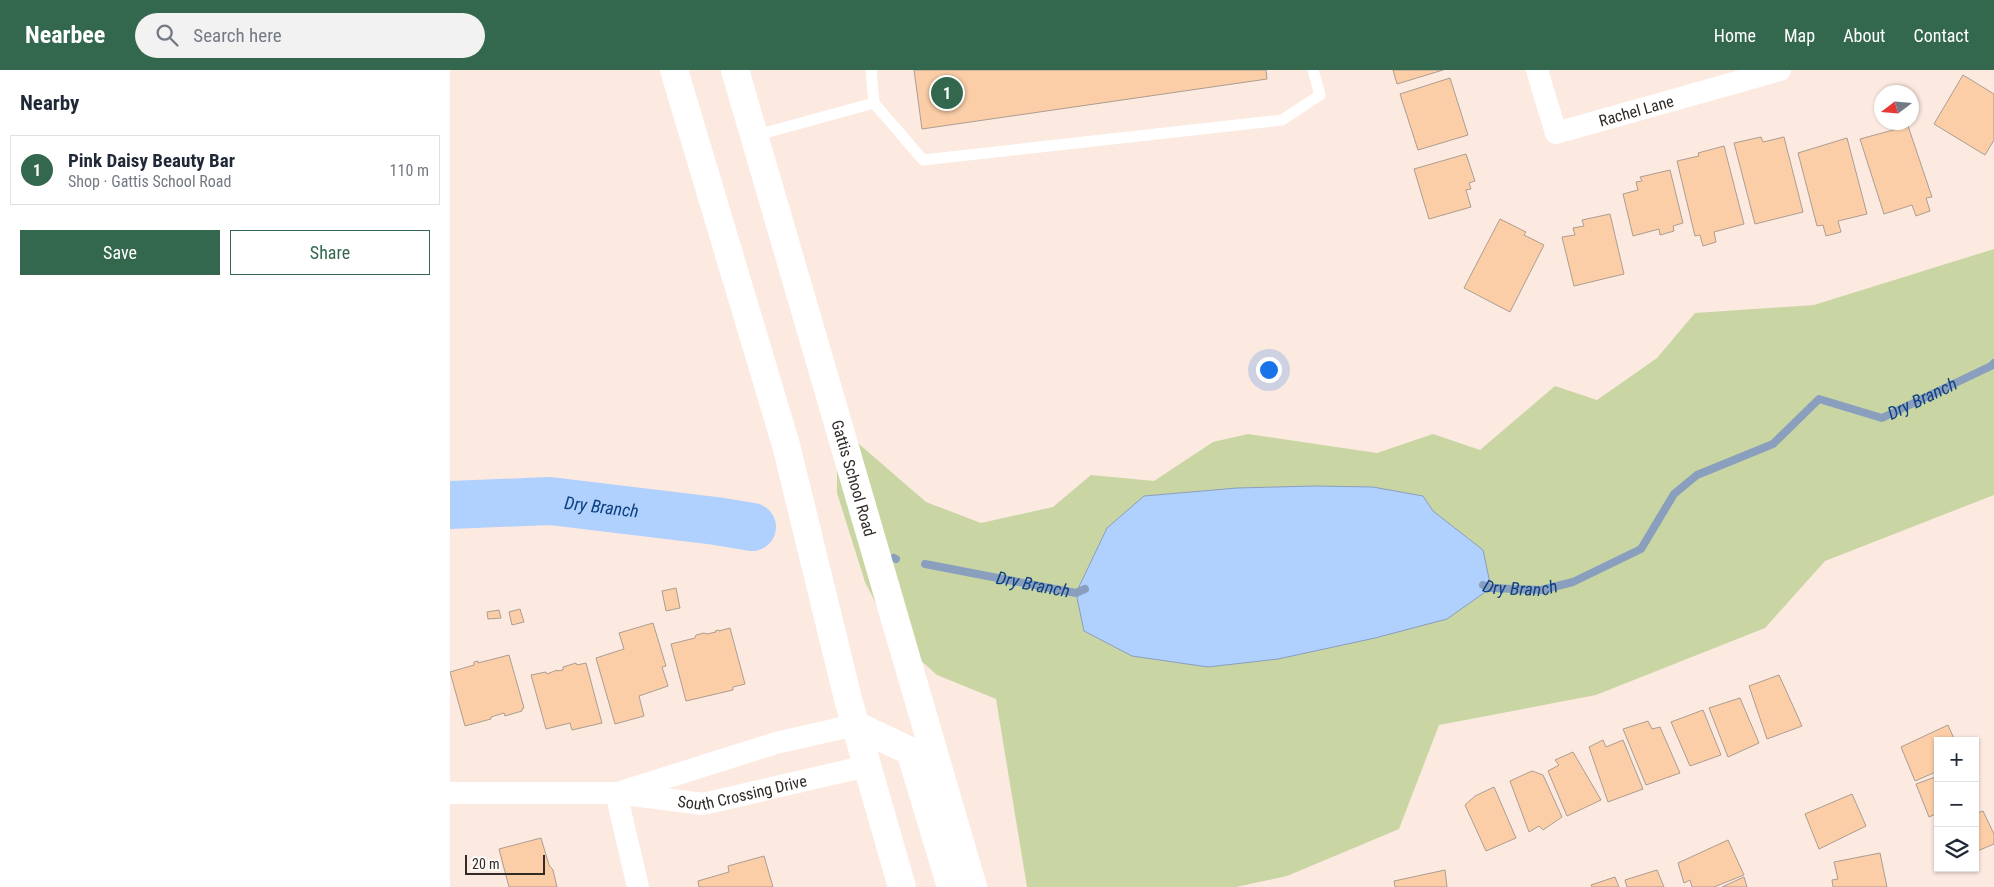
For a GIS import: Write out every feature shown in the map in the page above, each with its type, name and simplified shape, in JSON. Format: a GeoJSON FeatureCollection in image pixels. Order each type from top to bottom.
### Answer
{"type":"FeatureCollection","features":[{"type":"Feature","properties":{"kind":"main road"},"geometry":{"type":"LineString","coordinates":[[674,70],[786,445],[855,725],[902,887]]}},
{"type":"Feature","properties":{"kind":"main road","name":"Gattis School Road"},"geometry":{"type":"LineString","coordinates":[[735,70],[973,887]]}},
{"type":"Feature","properties":{"kind":"main road"},"geometry":{"type":"LineString","coordinates":[[855,725],[910,751],[951,887]]}},
{"type":"Feature","properties":{"kind":"street","name":"Rachel Lane"},"geometry":{"type":"LineString","coordinates":[[1536,70],[1556,133],[1780,70]]}},
{"type":"Feature","properties":{"kind":"street","name":"South Crossing Drive"},"geometry":{"type":"LineString","coordinates":[[616,793],[776,743],[855,725]]}},
{"type":"Feature","properties":{"kind":"street","name":"South Crossing Drive"},"geometry":{"type":"LineString","coordinates":[[450,793],[616,793],[703,804],[867,766]]}},
{"type":"Feature","properties":{"kind":"street"},"geometry":{"type":"LineString","coordinates":[[616,793],[638,887]]}},
{"type":"Feature","properties":{"kind":"lane"},"geometry":{"type":"LineString","coordinates":[[871,70],[874,103],[923,160],[1282,120],[1320,95],[1312,70]]}},
{"type":"Feature","properties":{"kind":"lane"},"geometry":{"type":"LineString","coordinates":[[754,136],[874,103]]}},
{"type":"Feature","properties":{"kind":"green space"},"geometry":{"type":"Polygon","coordinates":[[[1994,249],[1994,495],[1825,561],[1765,628],[1596,695],[1439,725],[1399,829],[1287,876],[1236,887],[1027,887],[996,699],[937,675],[892,635],[865,582],[837,493],[837,425],[926,502],[981,523],[1053,507],[1091,475],[1154,481],[1213,442],[1248,434],[1377,453],[1433,434],[1480,450],[1555,386],[1597,400],[1657,358],[1695,313],[1814,305],[1994,249]]]}},
{"type":"Feature","properties":{"kind":"water"},"geometry":{"type":"Polygon","coordinates":[[[1373,487],[1423,496],[1433,511],[1483,550],[1491,588],[1447,619],[1375,638],[1278,659],[1208,667],[1132,656],[1084,631],[1076,593],[1107,528],[1144,496],[1237,488],[1373,487]]]}},
{"type":"Feature","properties":{"kind":"building"},"geometry":{"type":"Polygon","coordinates":[[[914,70],[1266,70],[1267,79],[922,129],[914,70]]]}},
{"type":"Feature","properties":{"kind":"building"},"geometry":{"type":"Polygon","coordinates":[[[1393,70],[1443,70],[1397,84],[1393,70]]]}},
{"type":"Feature","properties":{"kind":"building"},"geometry":{"type":"Polygon","coordinates":[[[1963,75],[1994,94],[1994,140],[1985,155],[1934,124],[1963,75]]]}},
{"type":"Feature","properties":{"kind":"building"},"geometry":{"type":"Polygon","coordinates":[[[1450,78],[1468,135],[1418,150],[1400,94],[1450,78]]]}},
{"type":"Feature","properties":{"kind":"building"},"geometry":{"type":"Polygon","coordinates":[[[1893,130],[1909,130],[1932,197],[1926,198],[1930,211],[1916,216],[1912,205],[1884,214],[1860,139],[1893,130]]]}},
{"type":"Feature","properties":{"kind":"building"},"geometry":{"type":"Polygon","coordinates":[[[1761,137],[1763,142],[1784,137],[1803,212],[1755,224],[1734,143],[1761,137]]]}},
{"type":"Feature","properties":{"kind":"building"},"geometry":{"type":"Polygon","coordinates":[[[1847,138],[1867,214],[1838,221],[1841,232],[1826,236],[1823,225],[1817,226],[1798,153],[1847,138]]]}},
{"type":"Feature","properties":{"kind":"building"},"geometry":{"type":"Polygon","coordinates":[[[1724,146],[1744,224],[1714,232],[1716,242],[1703,246],[1700,235],[1695,236],[1677,161],[1699,156],[1698,153],[1724,146]]]}},
{"type":"Feature","properties":{"kind":"building"},"geometry":{"type":"Polygon","coordinates":[[[1466,154],[1475,181],[1469,183],[1471,189],[1466,190],[1471,207],[1429,219],[1414,169],[1466,154]]]}},
{"type":"Feature","properties":{"kind":"building"},"geometry":{"type":"Polygon","coordinates":[[[1670,170],[1683,223],[1673,226],[1674,231],[1660,235],[1659,229],[1633,236],[1623,194],[1638,190],[1636,182],[1642,181],[1640,177],[1670,170]]]}},
{"type":"Feature","properties":{"kind":"building"},"geometry":{"type":"Polygon","coordinates":[[[1610,214],[1624,274],[1574,286],[1562,237],[1575,235],[1573,228],[1584,226],[1582,220],[1610,214]]]}},
{"type":"Feature","properties":{"kind":"building"},"geometry":{"type":"Polygon","coordinates":[[[1500,219],[1526,232],[1524,235],[1544,245],[1510,312],[1464,288],[1500,219]]]}},
{"type":"Feature","properties":{"kind":"building"},"geometry":{"type":"Polygon","coordinates":[[[676,588],[680,608],[666,611],[662,591],[676,588]]]}},
{"type":"Feature","properties":{"kind":"building"},"geometry":{"type":"Polygon","coordinates":[[[520,609],[524,622],[512,625],[509,612],[520,609]]]}},
{"type":"Feature","properties":{"kind":"building"},"geometry":{"type":"Polygon","coordinates":[[[499,610],[501,618],[488,619],[487,612],[499,610]]]}},
{"type":"Feature","properties":{"kind":"building"},"geometry":{"type":"Polygon","coordinates":[[[653,623],[666,666],[662,667],[668,686],[639,696],[644,716],[615,724],[596,658],[624,649],[619,633],[653,623]]]}},
{"type":"Feature","properties":{"kind":"building"},"geometry":{"type":"Polygon","coordinates":[[[730,628],[745,684],[733,687],[733,690],[686,701],[671,644],[695,638],[696,635],[730,628]]]}},
{"type":"Feature","properties":{"kind":"building"},"geometry":{"type":"Polygon","coordinates":[[[509,655],[524,708],[522,711],[505,716],[504,713],[491,717],[491,719],[465,726],[450,672],[474,665],[474,662],[478,661],[478,663],[509,655]]]}},
{"type":"Feature","properties":{"kind":"building"},"geometry":{"type":"Polygon","coordinates":[[[576,663],[577,665],[586,663],[602,723],[572,730],[570,723],[546,729],[531,675],[563,670],[563,667],[576,663]]]}},
{"type":"Feature","properties":{"kind":"building"},"geometry":{"type":"Polygon","coordinates":[[[1779,675],[1802,726],[1767,739],[1749,686],[1779,675]]]}},
{"type":"Feature","properties":{"kind":"building"},"geometry":{"type":"Polygon","coordinates":[[[1740,698],[1759,743],[1728,757],[1709,708],[1740,698]]]}},
{"type":"Feature","properties":{"kind":"building"},"geometry":{"type":"Polygon","coordinates":[[[1703,710],[1721,755],[1690,766],[1671,722],[1703,710]]]}},
{"type":"Feature","properties":{"kind":"building"},"geometry":{"type":"Polygon","coordinates":[[[1648,721],[1652,729],[1660,727],[1680,773],[1646,785],[1623,729],[1648,721]]]}},
{"type":"Feature","properties":{"kind":"building"},"geometry":{"type":"Polygon","coordinates":[[[1948,725],[1953,737],[1934,737],[1934,773],[1915,781],[1901,747],[1948,725]]]}},
{"type":"Feature","properties":{"kind":"building"},"geometry":{"type":"Polygon","coordinates":[[[1603,740],[1606,747],[1623,740],[1643,789],[1608,802],[1589,747],[1603,740]]]}},
{"type":"Feature","properties":{"kind":"building"},"geometry":{"type":"Polygon","coordinates":[[[1573,752],[1601,800],[1567,816],[1548,771],[1559,765],[1555,760],[1573,752]]]}},
{"type":"Feature","properties":{"kind":"building"},"geometry":{"type":"Polygon","coordinates":[[[1532,771],[1543,775],[1562,817],[1543,830],[1539,826],[1529,832],[1510,781],[1532,771]]]}},
{"type":"Feature","properties":{"kind":"building"},"geometry":{"type":"Polygon","coordinates":[[[1934,777],[1934,815],[1929,817],[1916,784],[1934,777]]]}},
{"type":"Feature","properties":{"kind":"building"},"geometry":{"type":"Polygon","coordinates":[[[1494,787],[1516,838],[1486,851],[1465,805],[1475,796],[1494,787]]]}},
{"type":"Feature","properties":{"kind":"building"},"geometry":{"type":"Polygon","coordinates":[[[1852,794],[1866,826],[1819,849],[1805,814],[1852,794]]]}},
{"type":"Feature","properties":{"kind":"building"},"geometry":{"type":"Polygon","coordinates":[[[1983,811],[1994,834],[1994,844],[1979,850],[1979,827],[1979,812],[1983,811]]]}},
{"type":"Feature","properties":{"kind":"building"},"geometry":{"type":"Polygon","coordinates":[[[541,838],[557,887],[509,887],[499,849],[541,838]]]}},
{"type":"Feature","properties":{"kind":"building"},"geometry":{"type":"Polygon","coordinates":[[[1728,840],[1744,875],[1714,887],[1692,887],[1690,880],[1684,883],[1678,863],[1728,840]]]}},
{"type":"Feature","properties":{"kind":"building"},"geometry":{"type":"Polygon","coordinates":[[[1880,853],[1887,887],[1833,887],[1832,880],[1838,879],[1834,862],[1880,853]]]}},
{"type":"Feature","properties":{"kind":"building"},"geometry":{"type":"Polygon","coordinates":[[[764,856],[773,887],[699,887],[698,881],[729,872],[728,866],[764,856]]]}},
{"type":"Feature","properties":{"kind":"building"},"geometry":{"type":"Polygon","coordinates":[[[1445,870],[1447,887],[1395,887],[1394,881],[1445,870]]]}},
{"type":"Feature","properties":{"kind":"building"},"geometry":{"type":"Polygon","coordinates":[[[1657,870],[1664,887],[1627,887],[1625,880],[1657,870]]]}},
{"type":"Feature","properties":{"kind":"building"},"geometry":{"type":"Polygon","coordinates":[[[1615,877],[1619,887],[1592,887],[1591,885],[1615,877]]]}},
{"type":"Feature","properties":{"kind":"building"},"geometry":{"type":"Polygon","coordinates":[[[1744,877],[1747,887],[1722,887],[1744,877]]]}},
{"type":"Feature","properties":{"kind":"waterway","name":"Dry Branch"},"geometry":{"type":"LineString","coordinates":[[1483,585],[1491,588],[1541,590],[1573,582],[1641,549],[1674,494],[1697,475],[1773,444],[1819,399],[1882,418],[1994,363]]}},
{"type":"Feature","properties":{"kind":"waterway","name":"Dry Branch"},"geometry":{"type":"LineString","coordinates":[[450,505],[550,501],[752,527]]}},
{"type":"Feature","properties":{"kind":"waterway","name":"Dry Branch"},"geometry":{"type":"LineString","coordinates":[[925,564],[1076,593],[1085,589]]}},
{"type":"Feature","properties":{"kind":"place","name":"Pink Daisy Beauty Bar"},"geometry":{"type":"Point","coordinates":[947,93]}}]}
